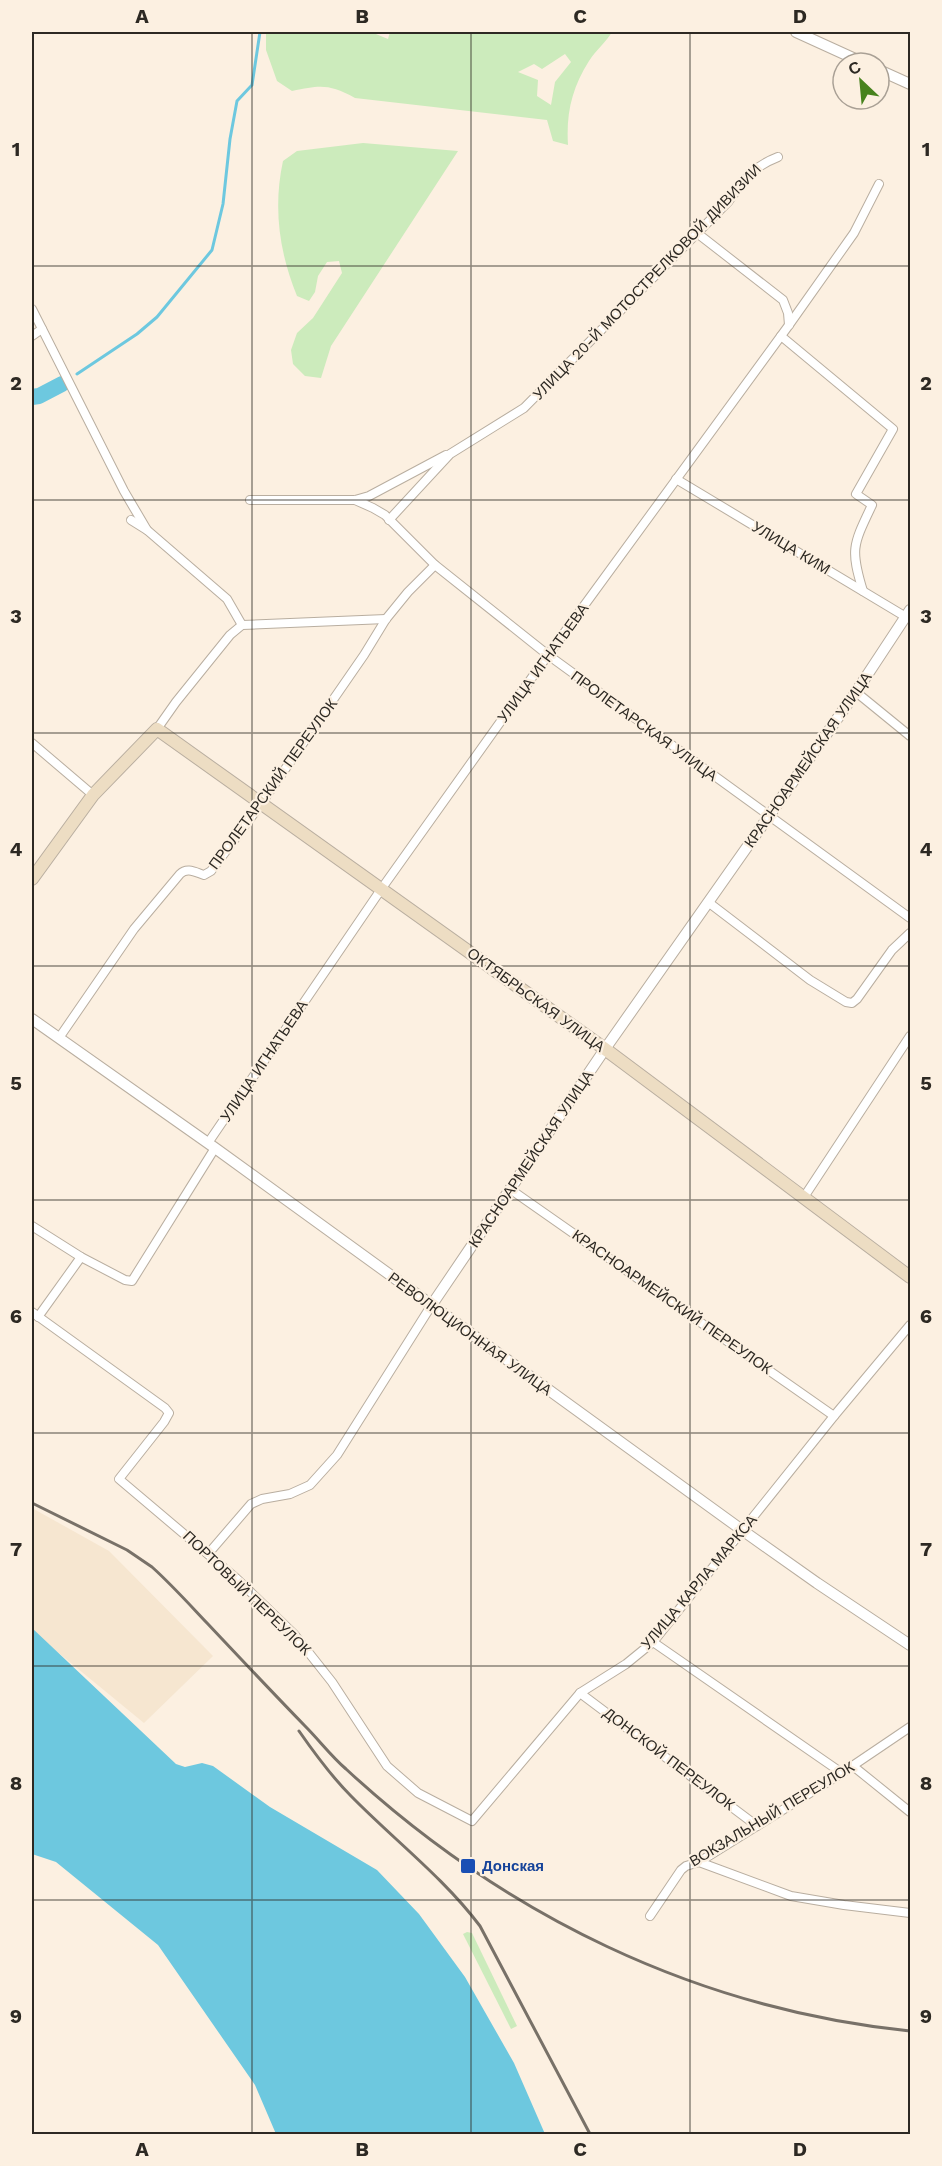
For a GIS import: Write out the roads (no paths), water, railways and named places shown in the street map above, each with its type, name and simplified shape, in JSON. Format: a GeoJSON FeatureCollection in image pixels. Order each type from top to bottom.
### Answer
{"type":"FeatureCollection","features":[{"type":"Feature","properties":{"kind":"main road","name":"ОКТЯБРЬСКАЯ УЛИЦА"},"geometry":{"type":"LineString","coordinates":[[158,729],[605,1049],[910,1277]]}},
{"type":"Feature","properties":{"kind":"main road"},"geometry":{"type":"LineString","coordinates":[[32,879],[93,795],[158,729]]}},
{"type":"Feature","properties":{"kind":"street"},"geometry":{"type":"LineString","coordinates":[[796,32],[838,51]]}},
{"type":"Feature","properties":{"kind":"street"},"geometry":{"type":"LineString","coordinates":[[891,75],[910,84]]}},
{"type":"Feature","properties":{"kind":"street","name":"УЛИЦА 20-Й МОТОСТРЕЛКОВОЙ ДИВИЗИИ"},"geometry":{"type":"LineString","coordinates":[[250,501],[355,500],[369,496],[457,449],[524,408],[728,202],[749,173],[763,163],[778,157]]}},
{"type":"Feature","properties":{"kind":"street","name":"УЛИЦА ИГНАТЬЕВА"},"geometry":{"type":"LineString","coordinates":[[81,1257],[124,1280],[132,1281],[211,1146],[382,888],[854,233],[879,184]]}},
{"type":"Feature","properties":{"kind":"street"},"geometry":{"type":"LineString","coordinates":[[697,233],[783,300],[788,313],[789,325]]}},
{"type":"Feature","properties":{"kind":"street"},"geometry":{"type":"LineString","coordinates":[[32,312],[147,530]]}},
{"type":"Feature","properties":{"kind":"street"},"geometry":{"type":"LineString","coordinates":[[32,336],[42,329]]}},
{"type":"Feature","properties":{"kind":"street"},"geometry":{"type":"LineString","coordinates":[[781,336],[893,429],[856,495],[872,505],[855,543],[855,565],[863,591]]}},
{"type":"Feature","properties":{"kind":"street","name":"УЛИЦА 20-Й МОТОСТРЕЛКОВОЙ ДИВИЗИИ"},"geometry":{"type":"LineString","coordinates":[[390,520],[457,449]]}},
{"type":"Feature","properties":{"kind":"street","name":"УЛИЦА КИМ"},"geometry":{"type":"LineString","coordinates":[[676,479],[863,591],[908,614]]}},
{"type":"Feature","properties":{"kind":"street","name":"ПРОЛЕТАРСКАЯ УЛИЦА"},"geometry":{"type":"LineString","coordinates":[[355,500],[373,508],[390,520],[435,565],[548,655],[910,918]]}},
{"type":"Feature","properties":{"kind":"street"},"geometry":{"type":"LineString","coordinates":[[131,520],[147,530],[227,600],[242,625]]}},
{"type":"Feature","properties":{"kind":"street","name":"ПРОЛЕТАРСКИЙ ПЕРЕУЛОК"},"geometry":{"type":"LineString","coordinates":[[59,1038],[134,929],[180,874],[184,870],[189,870],[208,874],[261,804],[364,655],[386,619],[408,591],[435,565]]}},
{"type":"Feature","properties":{"kind":"street","name":"КРАСНОАРМЕЙСКАЯ УЛИЦА"},"geometry":{"type":"LineString","coordinates":[[208,1554],[251,1504],[262,1499],[290,1494],[310,1485],[343,1446],[431,1306],[605,1049],[856,692],[908,614]]}},
{"type":"Feature","properties":{"kind":"street"},"geometry":{"type":"LineString","coordinates":[[158,729],[176,702],[230,635],[242,625],[386,619]]}},
{"type":"Feature","properties":{"kind":"street"},"geometry":{"type":"LineString","coordinates":[[856,692],[910,736]]}},
{"type":"Feature","properties":{"kind":"street"},"geometry":{"type":"LineString","coordinates":[[32,743],[93,795]]}},
{"type":"Feature","properties":{"kind":"street"},"geometry":{"type":"LineString","coordinates":[[708,902],[810,980],[846,1002],[852,1003],[892,951],[910,933]]}},
{"type":"Feature","properties":{"kind":"street","name":"РЕВОЛЮЦИОННАЯ УЛИЦА"},"geometry":{"type":"LineString","coordinates":[[32,1019],[742,1530],[910,1645]]}},
{"type":"Feature","properties":{"kind":"street"},"geometry":{"type":"LineString","coordinates":[[804,1197],[910,1036]]}},
{"type":"Feature","properties":{"kind":"street","name":"КРАСНОАРМЕЙСКИЙ ПЕРЕУЛОК"},"geometry":{"type":"LineString","coordinates":[[510,1189],[834,1416]]}},
{"type":"Feature","properties":{"kind":"street"},"geometry":{"type":"LineString","coordinates":[[32,1226],[81,1257],[35,1314]]}},
{"type":"Feature","properties":{"kind":"street","name":"ПОРТОВЫЙ ПЕРЕУЛОК"},"geometry":{"type":"LineString","coordinates":[[35,1314],[169,1413],[119,1479],[208,1554],[294,1634],[315,1659],[387,1766],[418,1793],[472,1821]]}},
{"type":"Feature","properties":{"kind":"street","name":"УЛИЦА КАРЛА МАРКСА"},"geometry":{"type":"LineString","coordinates":[[472,1821],[580,1693],[626,1664],[653,1642],[910,1325]]}},
{"type":"Feature","properties":{"kind":"street"},"geometry":{"type":"LineString","coordinates":[[653,1642],[842,1773]]}},
{"type":"Feature","properties":{"kind":"street","name":"ДОНСКОЙ ПЕРЕУЛОК"},"geometry":{"type":"LineString","coordinates":[[580,1693],[757,1826]]}},
{"type":"Feature","properties":{"kind":"street","name":"ВОКЗАЛЬНЫЙ ПЕРЕУЛОК"},"geometry":{"type":"LineString","coordinates":[[650,1916],[686,1866],[699,1862],[853,1766],[910,1727]]}},
{"type":"Feature","properties":{"kind":"street"},"geometry":{"type":"LineString","coordinates":[[853,1766],[910,1812]]}},
{"type":"Feature","properties":{"kind":"street"},"geometry":{"type":"LineString","coordinates":[[699,1862],[791,1896],[910,1913]]}},
{"type":"Feature","properties":{"kind":"water"},"geometry":{"type":"Polygon","coordinates":[[[32,1628],[176,1764],[185,1767],[202,1763],[213,1766],[270,1807],[377,1870],[419,1914],[465,1977],[514,2063],[545,2134],[276,2134],[255,2085],[158,1945],[56,1862],[32,1854],[32,1628]]]}},
{"type":"Feature","properties":{"kind":"waterway"},"geometry":{"type":"LineString","coordinates":[[77,374],[137,334],[157,317],[212,250],[223,204],[230,139],[237,101],[252,85],[260,32]]}},
{"type":"Feature","properties":{"kind":"waterway"},"geometry":{"type":"LineString","coordinates":[[32,397],[39,396],[62,384]]}},
{"type":"Feature","properties":{"kind":"railway"},"geometry":{"type":"LineString","coordinates":[[32,1503],[127,1550],[152,1567],[346,1769],[407,1821],[471,1868],[537,1910],[607,1946],[679,1977],[754,2001],[831,2019],[910,2031]]}},
{"type":"Feature","properties":{"kind":"railway"},"geometry":{"type":"LineString","coordinates":[[299,1731],[344,1788],[450,1891],[480,1926],[590,2134]]}},
{"type":"Feature","properties":{"kind":"place","name":"Донская"},"geometry":{"type":"Point","coordinates":[468,1866]}}]}
